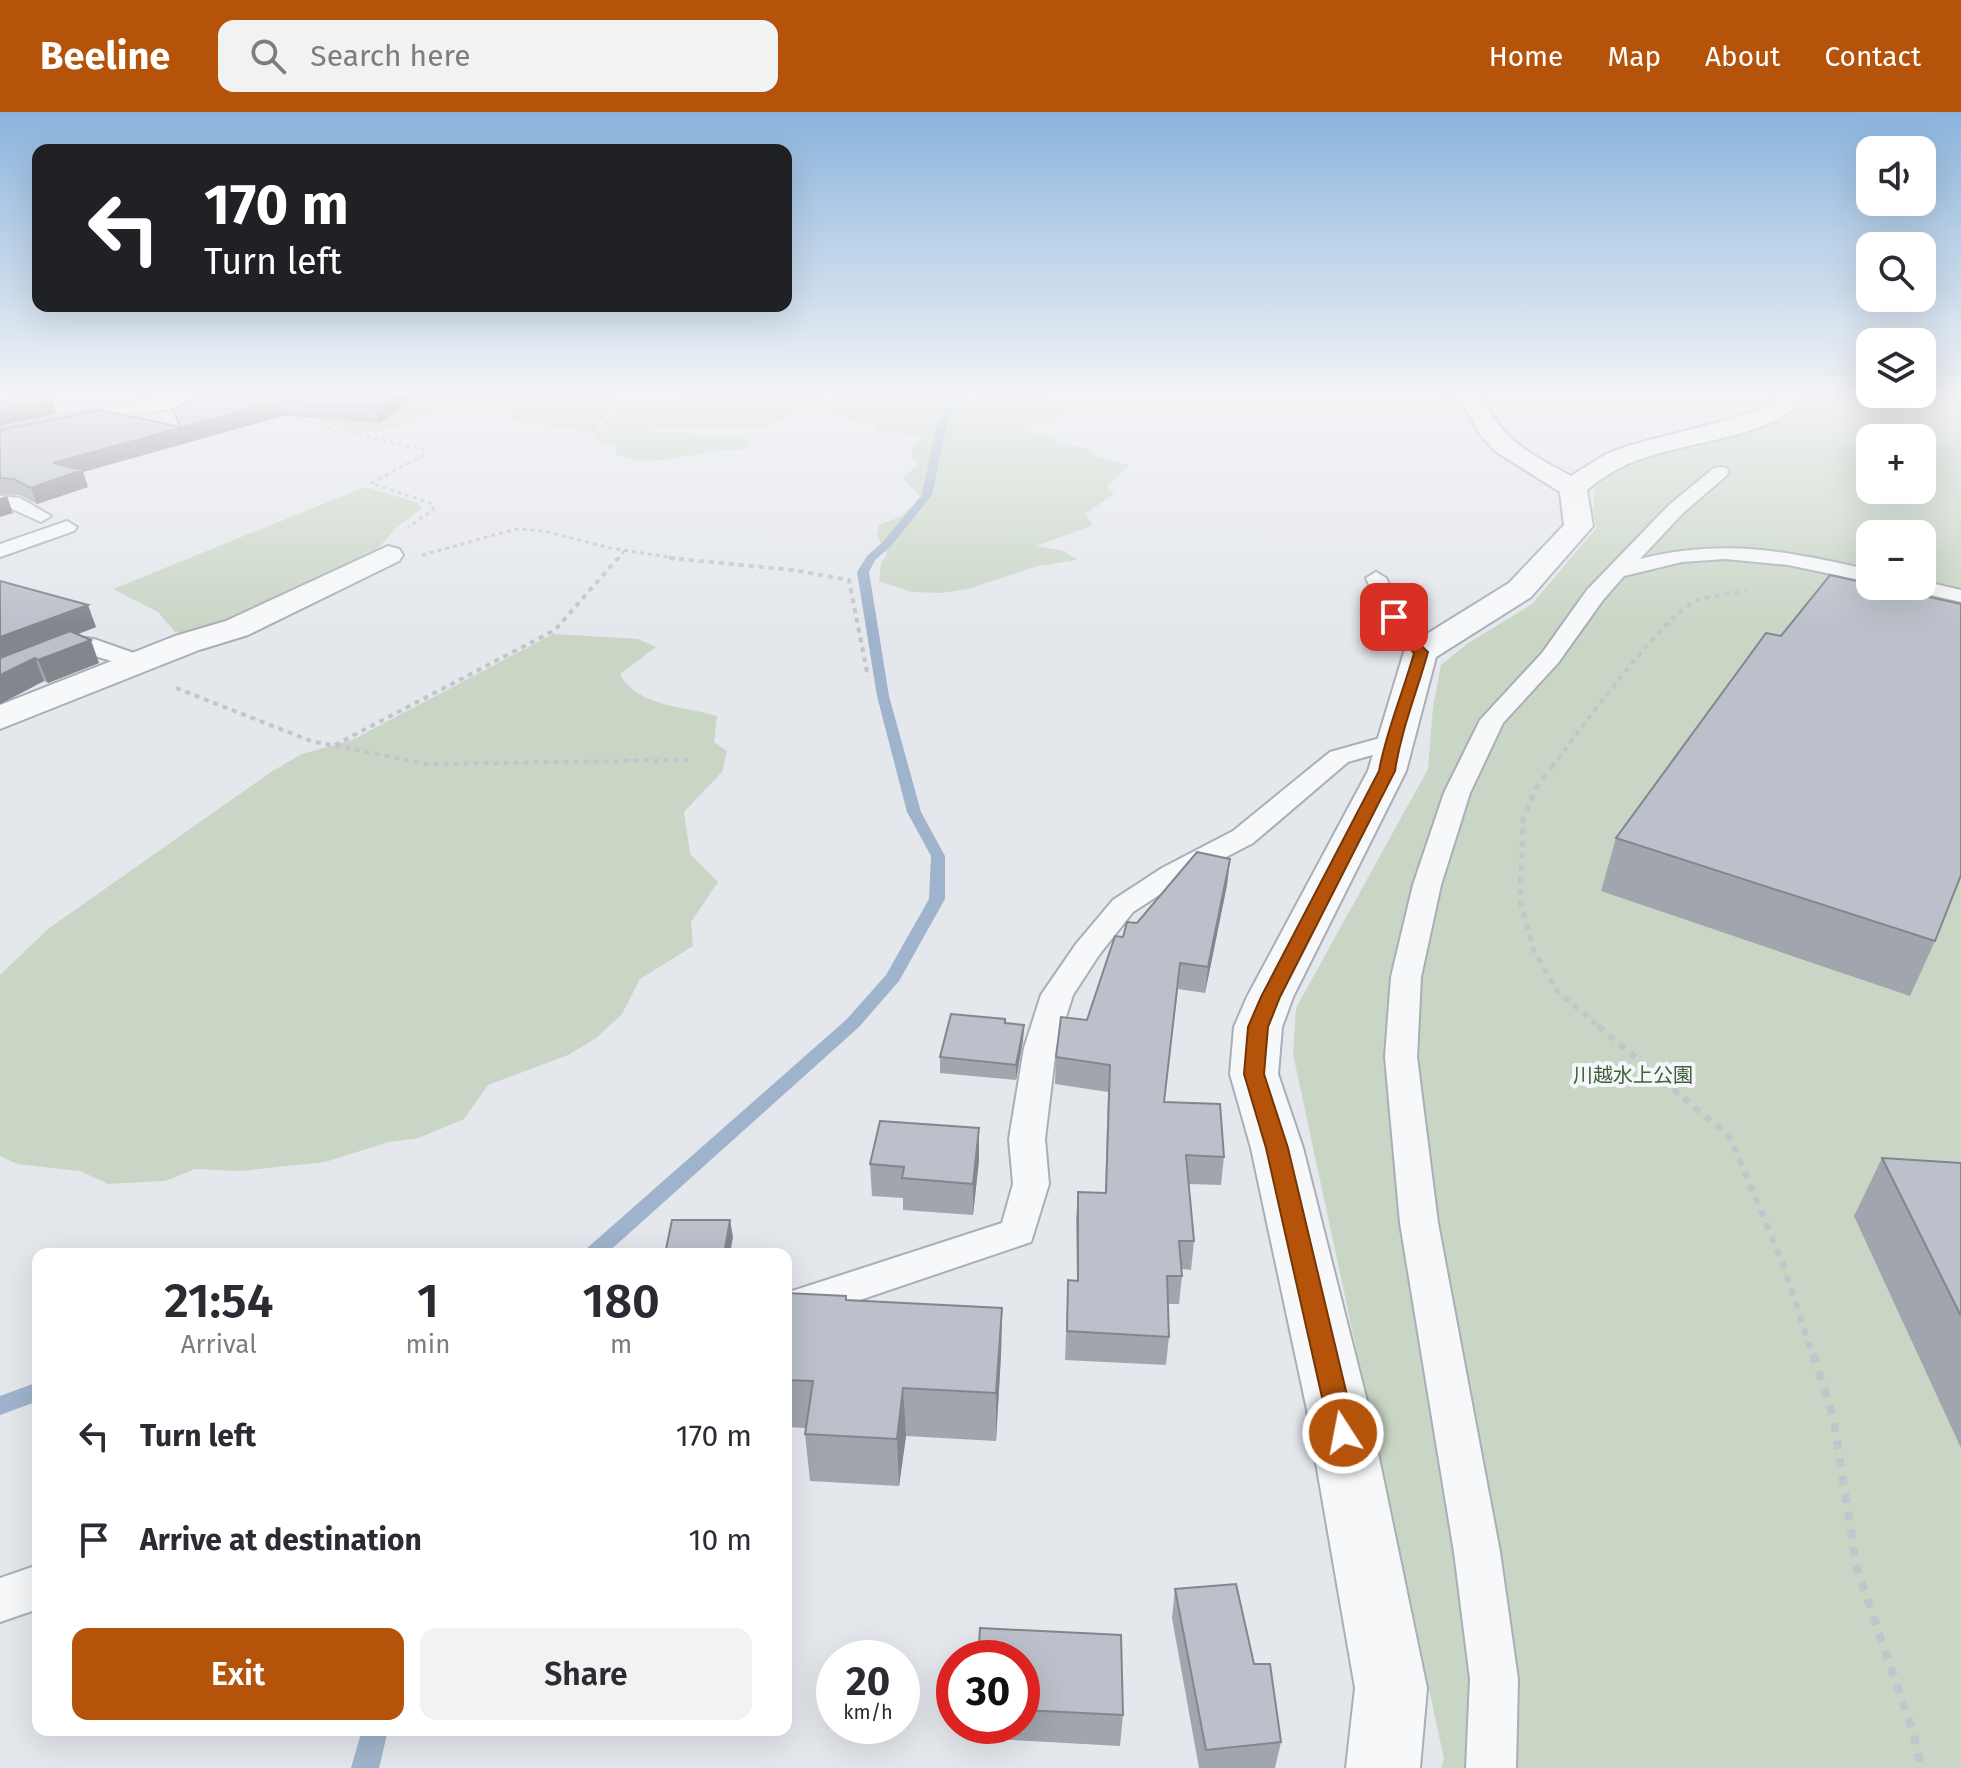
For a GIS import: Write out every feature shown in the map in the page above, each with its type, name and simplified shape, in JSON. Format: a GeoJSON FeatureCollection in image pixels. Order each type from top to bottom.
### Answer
{"type":"FeatureCollection","features":[{"type":"Feature","properties":{"kind":"street"},"geometry":{"type":"LineString","coordinates":[[1545,471],[1573,488]]}},
{"type":"Feature","properties":{"kind":"street"},"geometry":{"type":"LineString","coordinates":[[1573,488],[1590,471]]}},
{"type":"Feature","properties":{"kind":"street"},"geometry":{"type":"LineString","coordinates":[[1383,1768],[1391,1688],[1337,1405],[1277,1148],[1254,1074],[1258,1027],[1270,997],[1387,771],[1391,742],[1410,694],[1421,652],[1520,590],[1579,526],[1573,488]]}},
{"type":"Feature","properties":{"kind":"street"},"geometry":{"type":"LineString","coordinates":[[0,718],[187,643],[237,628],[388,555]]}},
{"type":"Feature","properties":{"kind":"lane"},"geometry":{"type":"LineString","coordinates":[[1491,1768],[1494,1679],[1477,1552],[1419,1223],[1401,1057],[1406,977],[1427,885],[1453,806],[1492,720],[1550,658],[1595,595],[1676,509],[1720,472]]}},
{"type":"Feature","properties":{"kind":"lane"},"geometry":{"type":"LineString","coordinates":[[0,502],[13,502],[41,516]]}},
{"type":"Feature","properties":{"kind":"lane"},"geometry":{"type":"LineString","coordinates":[[0,551],[67,527]]}},
{"type":"Feature","properties":{"kind":"lane"},"geometry":{"type":"LineString","coordinates":[[1617,572],[1670,558],[1716,553],[1809,563],[1856,573]]}},
{"type":"Feature","properties":{"kind":"lane"},"geometry":{"type":"LineString","coordinates":[[1376,578],[1403,636],[1421,652]]}},
{"type":"Feature","properties":{"kind":"lane"},"geometry":{"type":"LineString","coordinates":[[1936,590],[1961,596]]}},
{"type":"Feature","properties":{"kind":"lane"},"geometry":{"type":"LineString","coordinates":[[0,675],[76,644],[86,644],[134,666]]}},
{"type":"Feature","properties":{"kind":"lane"},"geometry":{"type":"LineString","coordinates":[[792,1307],[1018,1232],[1031,1184],[1027,1139],[1040,1048],[1057,995],[1087,950],[1123,906],[1172,874],[1243,837],[1339,757],[1391,742]]}},
{"type":"Feature","properties":{"kind":"lane"},"geometry":{"type":"LineString","coordinates":[[0,1600],[32,1589]]}},
{"type":"Feature","properties":{"kind":"path"},"geometry":{"type":"LineString","coordinates":[[393,471],[371,483],[433,504],[433,510],[392,543],[388,555],[426,555],[455,550],[501,530],[517,529],[572,536],[624,551],[849,580],[868,677]]}},
{"type":"Feature","properties":{"kind":"path"},"geometry":{"type":"LineString","coordinates":[[334,746],[555,630],[624,551]]}},
{"type":"Feature","properties":{"kind":"path"},"geometry":{"type":"LineString","coordinates":[[1756,591],[1697,600],[1677,613],[1568,744],[1536,788],[1523,819],[1520,900],[1534,951],[1558,992],[1730,1137],[1783,1264],[1833,1416],[1857,1569],[1913,1732],[1921,1768]]}},
{"type":"Feature","properties":{"kind":"path"},"geometry":{"type":"LineString","coordinates":[[134,666],[311,741],[425,764],[692,760]]}},
{"type":"Feature","properties":{"kind":"green space"},"geometry":{"type":"Polygon","coordinates":[[[910,471],[1123,471],[1107,486],[1114,494],[1085,514],[1093,525],[1036,546],[1064,551],[1077,560],[1038,566],[968,589],[941,593],[911,592],[879,581],[881,563],[887,553],[877,536],[879,525],[900,517],[921,498],[902,477],[910,471]]]}},
{"type":"Feature","properties":{"kind":"green space","name":"川越水上公園"},"geometry":{"type":"Polygon","coordinates":[[[1619,471],[1856,471],[1856,504],[1936,504],[1936,471],[1961,471],[1961,1768],[1441,1768],[1444,1759],[1293,1054],[1296,1008],[1428,769],[1433,707],[1441,665],[1467,644],[1532,604],[1597,527],[1593,514],[1594,488],[1619,471]]]}},
{"type":"Feature","properties":{"kind":"green space"},"geometry":{"type":"Polygon","coordinates":[[[365,487],[419,503],[421,509],[396,528],[373,554],[246,617],[195,632],[175,632],[158,612],[113,589],[365,487]]]}},
{"type":"Feature","properties":{"kind":"green space"},"geometry":{"type":"Polygon","coordinates":[[[553,634],[638,639],[656,647],[620,674],[628,685],[649,699],[717,716],[714,742],[727,751],[722,772],[684,812],[690,854],[718,882],[691,922],[693,946],[640,979],[622,1014],[595,1039],[568,1055],[488,1085],[464,1119],[419,1138],[389,1142],[325,1162],[241,1171],[195,1169],[165,1181],[108,1184],[80,1171],[17,1164],[0,1156],[0,975],[48,929],[271,772],[302,754],[352,740],[553,634]]]}},
{"type":"Feature","properties":{"kind":"building"},"geometry":{"type":"Polygon","coordinates":[[[0,471],[78,471],[31,488],[14,479],[0,478],[0,471]]]}},
{"type":"Feature","properties":{"kind":"building"},"geometry":{"type":"Polygon","coordinates":[[[1830,575],[1856,581],[1856,600],[1936,598],[1961,604],[1961,875],[1935,941],[1616,838],[1766,633],[1781,636],[1830,575]]]}},
{"type":"Feature","properties":{"kind":"building"},"geometry":{"type":"Polygon","coordinates":[[[0,581],[88,605],[0,637],[0,581]]]}},
{"type":"Feature","properties":{"kind":"building"},"geometry":{"type":"Polygon","coordinates":[[[70,631],[91,640],[38,660],[35,658],[0,675],[0,658],[70,631]]]}},
{"type":"Feature","properties":{"kind":"building"},"geometry":{"type":"Polygon","coordinates":[[[1197,852],[1230,859],[1208,967],[1180,963],[1164,1102],[1220,1104],[1224,1157],[1186,1155],[1194,1241],[1179,1241],[1182,1276],[1167,1276],[1169,1337],[1067,1331],[1068,1280],[1078,1281],[1078,1192],[1106,1193],[1110,1065],[1056,1057],[1061,1017],[1087,1020],[1115,936],[1123,937],[1127,922],[1137,923],[1197,852]]]}},
{"type":"Feature","properties":{"kind":"building"},"geometry":{"type":"Polygon","coordinates":[[[951,1014],[1005,1019],[1005,1023],[1024,1025],[1016,1065],[940,1057],[951,1014]]]}},
{"type":"Feature","properties":{"kind":"building"},"geometry":{"type":"Polygon","coordinates":[[[880,1121],[979,1128],[973,1184],[902,1178],[904,1167],[870,1164],[880,1121]]]}},
{"type":"Feature","properties":{"kind":"building"},"geometry":{"type":"Polygon","coordinates":[[[1882,1158],[1961,1163],[1961,1316],[1882,1158]]]}},
{"type":"Feature","properties":{"kind":"building"},"geometry":{"type":"Polygon","coordinates":[[[672,1220],[730,1220],[725,1248],[666,1248],[672,1220]]]}},
{"type":"Feature","properties":{"kind":"building"},"geometry":{"type":"Polygon","coordinates":[[[792,1293],[846,1296],[846,1300],[1002,1308],[996,1393],[903,1388],[897,1439],[805,1434],[813,1381],[792,1380],[792,1293]]]}},
{"type":"Feature","properties":{"kind":"building"},"geometry":{"type":"Polygon","coordinates":[[[1236,1584],[1254,1664],[1270,1664],[1281,1742],[1206,1750],[1175,1589],[1236,1584]]]}},
{"type":"Feature","properties":{"kind":"building"},"geometry":{"type":"Polygon","coordinates":[[[980,1628],[1121,1635],[1123,1715],[1040,1711],[1040,1640],[979,1640],[980,1628]]]}},
{"type":"Feature","properties":{"kind":"waterway"},"geometry":{"type":"LineString","coordinates":[[600,1248],[853,1023],[893,977],[937,899],[938,856],[914,812],[883,696],[863,572],[871,558],[887,544],[927,495],[932,471]]}},
{"type":"Feature","properties":{"kind":"waterway"},"geometry":{"type":"LineString","coordinates":[[0,1406],[32,1393]]}},
{"type":"Feature","properties":{"kind":"waterway"},"geometry":{"type":"LineString","coordinates":[[365,1768],[373,1736]]}},
{"type":"Feature","properties":{"kind":"route"},"geometry":{"type":"LineString","coordinates":[[1343,1433],[1277,1148],[1254,1074],[1258,1027],[1270,997],[1387,771],[1391,742],[1410,694],[1421,652],[1403,636],[1394,617]]}}]}
